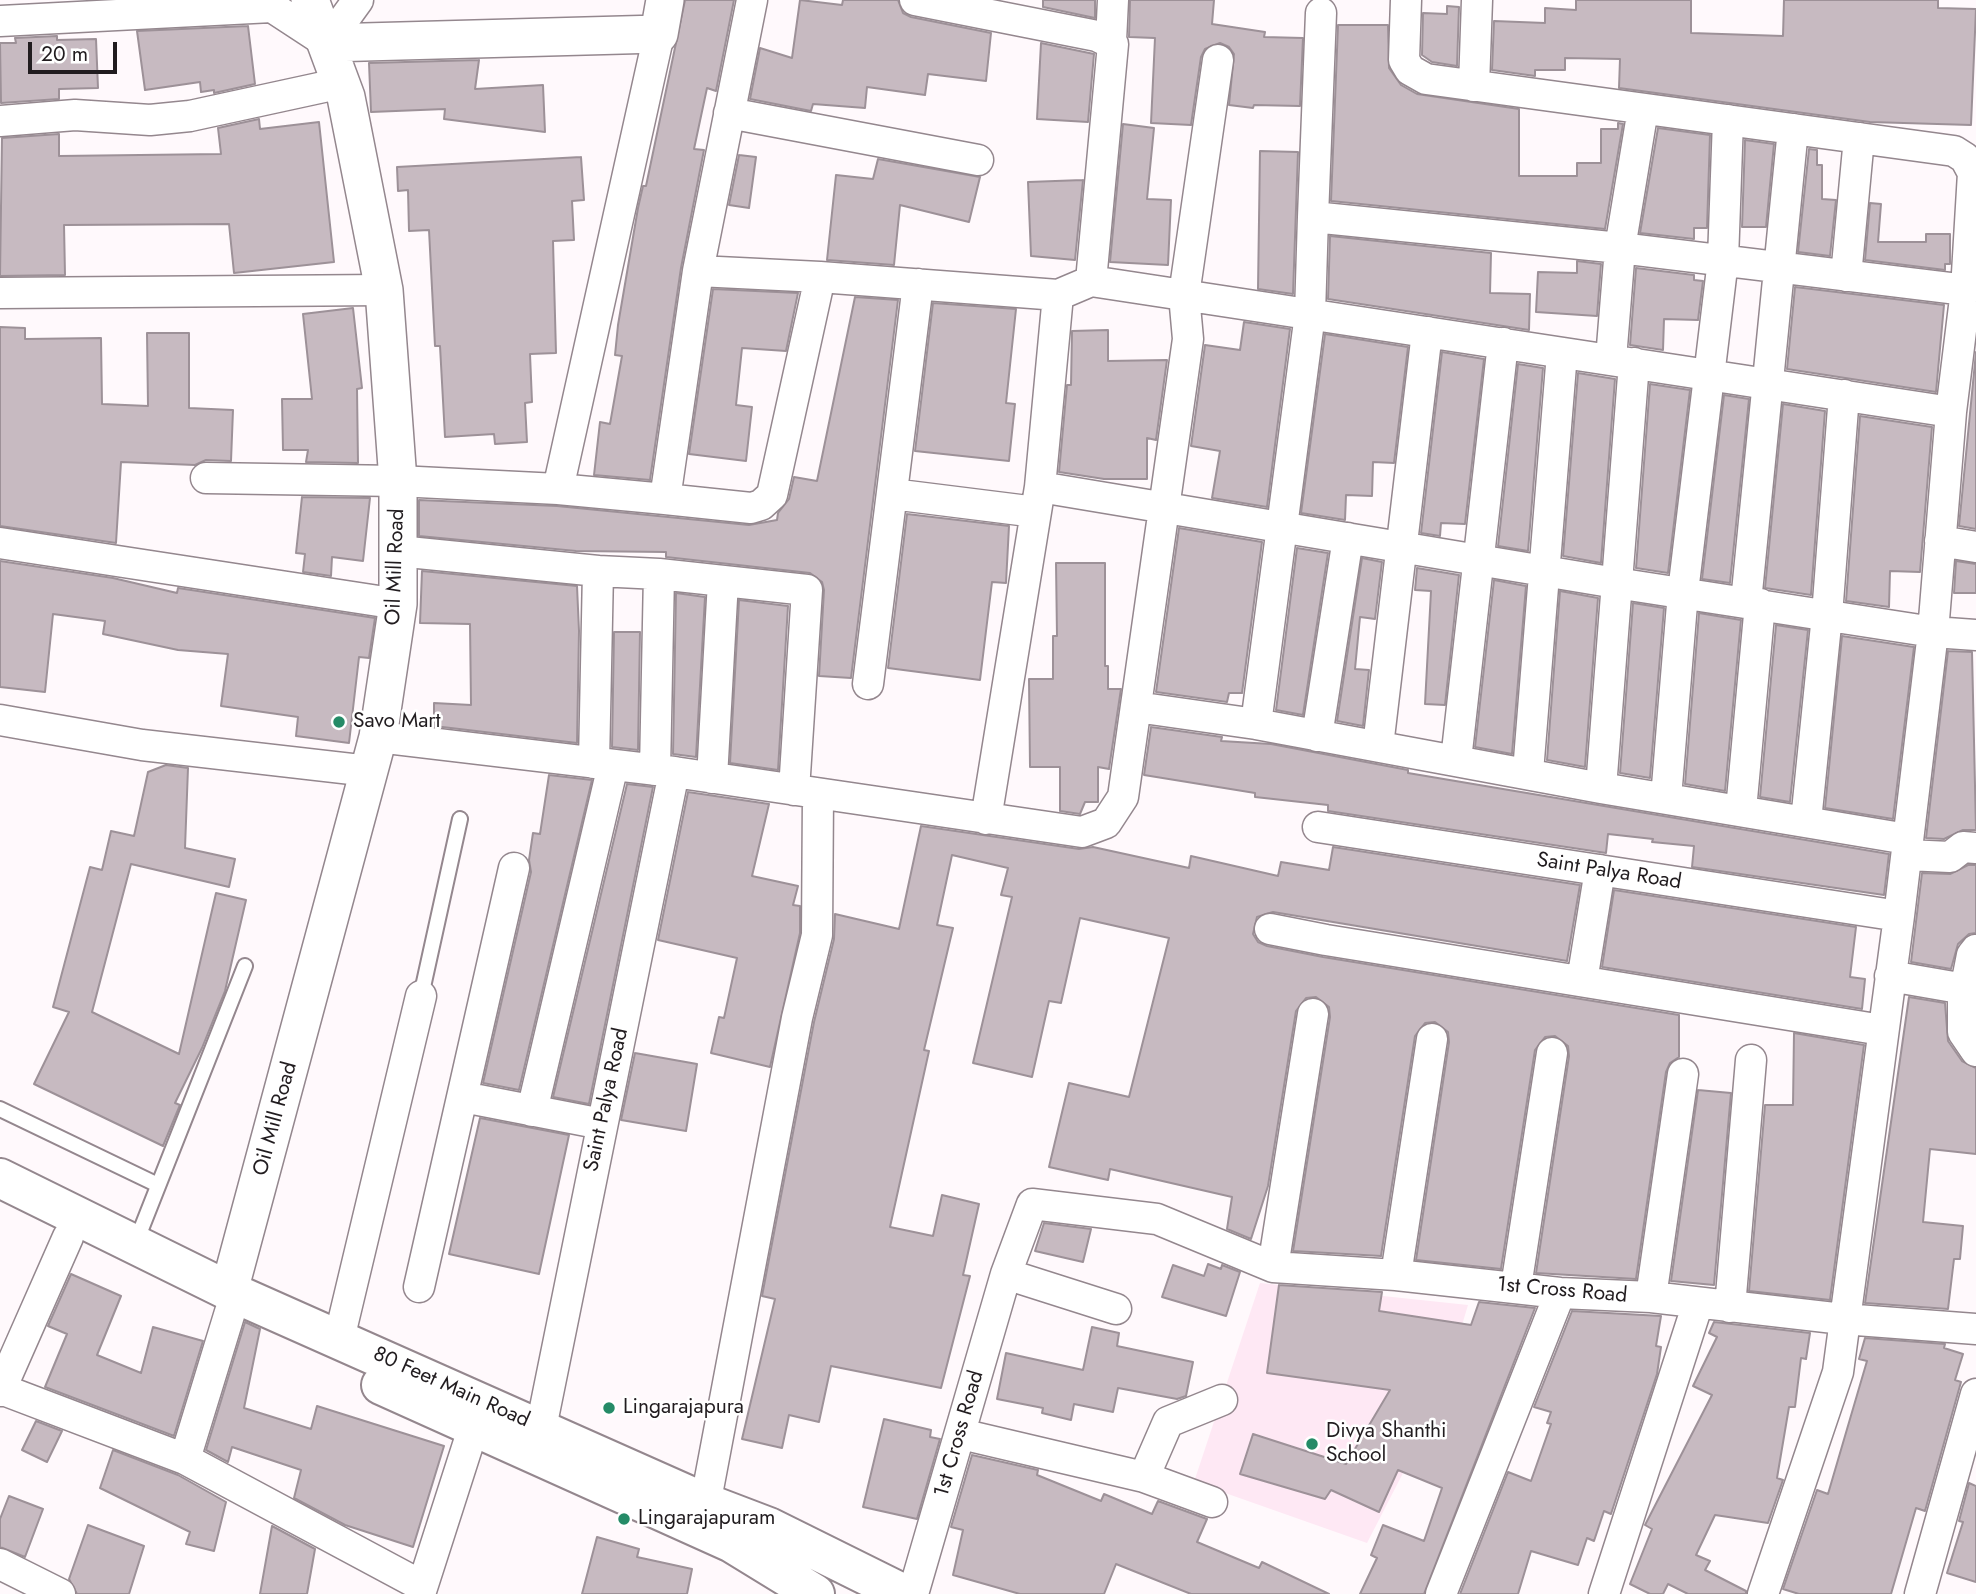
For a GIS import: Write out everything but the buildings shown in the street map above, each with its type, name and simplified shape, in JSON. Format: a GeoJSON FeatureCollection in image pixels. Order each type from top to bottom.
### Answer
{"type":"FeatureCollection","features":[{"type":"Feature","properties":{"kind":"main road","name":"80 Feet Main Road"},"geometry":{"type":"LineString","coordinates":[[0,1178],[135,1244],[230,1302],[473,1429],[713,1525],[769,1527],[904,1594]]}},
{"type":"Feature","properties":{"kind":"main road","name":"80 Feet Main Road"},"geometry":{"type":"LineString","coordinates":[[0,1202],[68,1237],[230,1302],[339,1339],[541,1428],[713,1525],[814,1594]]}},
{"type":"Feature","properties":{"kind":"street","name":"Oil Mill Road"},"geometry":{"type":"LineString","coordinates":[[230,1302],[373,754],[398,604],[398,481],[384,290],[342,83],[310,0]]}},
{"type":"Feature","properties":{"kind":"street"},"geometry":{"type":"LineString","coordinates":[[327,43],[358,0]]}},
{"type":"Feature","properties":{"kind":"street"},"geometry":{"type":"LineString","coordinates":[[664,499],[698,271],[752,0]]}},
{"type":"Feature","properties":{"kind":"street"},"geometry":{"type":"LineString","coordinates":[[915,0],[1111,41]]}},
{"type":"Feature","properties":{"kind":"street"},"geometry":{"type":"LineString","coordinates":[[1091,281],[1114,48],[1111,41],[1113,0]]}},
{"type":"Feature","properties":{"kind":"street"},"geometry":{"type":"LineString","coordinates":[[1406,0],[1404,61],[1410,70],[1426,79],[1954,151],[1972,164],[1974,179],[1966,290],[1951,411],[1933,632],[1899,916],[1834,1387],[1763,1594]]}},
{"type":"Feature","properties":{"kind":"street"},"geometry":{"type":"LineString","coordinates":[[1474,86],[1477,0]]}},
{"type":"Feature","properties":{"kind":"street"},"geometry":{"type":"LineString","coordinates":[[0,21],[272,6],[327,43],[662,17],[558,489]]}},
{"type":"Feature","properties":{"kind":"street"},"geometry":{"type":"LineString","coordinates":[[1256,724],[1310,314],[1321,13]]}},
{"type":"Feature","properties":{"kind":"street"},"geometry":{"type":"LineString","coordinates":[[0,720],[142,745],[603,764],[1082,832],[1106,823],[1123,797],[1188,338],[1184,295],[1218,60]]}},
{"type":"Feature","properties":{"kind":"street"},"geometry":{"type":"LineString","coordinates":[[0,121],[75,115],[150,120],[190,116],[342,83]]}},
{"type":"Feature","properties":{"kind":"street"},"geometry":{"type":"LineString","coordinates":[[1601,788],[1616,583],[1623,361],[1620,248],[1643,109]]}},
{"type":"Feature","properties":{"kind":"street"},"geometry":{"type":"LineString","coordinates":[[729,113],[978,160]]}},
{"type":"Feature","properties":{"kind":"street"},"geometry":{"type":"LineString","coordinates":[[1666,798],[1683,592],[1707,374],[1723,260],[1728,120]]}},
{"type":"Feature","properties":{"kind":"street"},"geometry":{"type":"LineString","coordinates":[[1741,810],[1768,383],[1793,130]]}},
{"type":"Feature","properties":{"kind":"street"},"geometry":{"type":"LineString","coordinates":[[1846,275],[1859,138]]}},
{"type":"Feature","properties":{"kind":"street"},"geometry":{"type":"LineString","coordinates":[[1313,217],[1620,248],[1966,290]]}},
{"type":"Feature","properties":{"kind":"street"},"geometry":{"type":"LineString","coordinates":[[698,271],[820,277],[1058,295],[1091,281],[1951,411]]}},
{"type":"Feature","properties":{"kind":"street"},"geometry":{"type":"LineString","coordinates":[[206,478],[398,481],[558,489],[751,508],[761,505],[772,495],[820,277]]}},
{"type":"Feature","properties":{"kind":"street"},"geometry":{"type":"LineString","coordinates":[[868,684],[918,284]]}},
{"type":"Feature","properties":{"kind":"street"},"geometry":{"type":"LineString","coordinates":[[0,293],[384,290]]}},
{"type":"Feature","properties":{"kind":"street"},"geometry":{"type":"LineString","coordinates":[[986,819],[1038,500],[1058,295]]}},
{"type":"Feature","properties":{"kind":"street"},"geometry":{"type":"LineString","coordinates":[[1378,746],[1427,331]]}},
{"type":"Feature","properties":{"kind":"street"},"geometry":{"type":"LineString","coordinates":[[1456,760],[1503,343]]}},
{"type":"Feature","properties":{"kind":"street"},"geometry":{"type":"LineString","coordinates":[[1528,772],[1562,353]]}},
{"type":"Feature","properties":{"kind":"street"},"geometry":{"type":"LineString","coordinates":[[1806,821],[1827,615],[1844,395]]}},
{"type":"Feature","properties":{"kind":"street"},"geometry":{"type":"LineString","coordinates":[[892,494],[1162,508],[1616,583],[1933,632],[1976,635]]}},
{"type":"Feature","properties":{"kind":"street"},"geometry":{"type":"LineString","coordinates":[[1317,736],[1348,538]]}},
{"type":"Feature","properties":{"kind":"street"},"geometry":{"type":"LineString","coordinates":[[1940,541],[1976,547]]}},
{"type":"Feature","properties":{"kind":"street"},"geometry":{"type":"LineString","coordinates":[[0,543],[398,604]]}},
{"type":"Feature","properties":{"kind":"street"},"geometry":{"type":"LineString","coordinates":[[398,551],[807,590],[806,792],[817,935],[797,1018],[713,1525]]}},
{"type":"Feature","properties":{"kind":"street"},"geometry":{"type":"LineString","coordinates":[[532,1111],[603,764],[598,571]]}},
{"type":"Feature","properties":{"kind":"street","name":"Saint Palya Road"},"geometry":{"type":"LineString","coordinates":[[541,1428],[602,1124],[665,771],[659,574]]}},
{"type":"Feature","properties":{"kind":"street"},"geometry":{"type":"LineString","coordinates":[[712,778],[723,581]]}},
{"type":"Feature","properties":{"kind":"street"},"geometry":{"type":"LineString","coordinates":[[1136,707],[1256,724],[1528,772],[1601,788],[1806,821],[1950,857],[1964,848],[1976,848]]}},
{"type":"Feature","properties":{"kind":"street","name":"Saint Palya Road"},"geometry":{"type":"LineString","coordinates":[[1318,827],[1899,916]]}},
{"type":"Feature","properties":{"kind":"street"},"geometry":{"type":"LineString","coordinates":[[419,1287],[514,868]]}},
{"type":"Feature","properties":{"kind":"street"},"geometry":{"type":"LineString","coordinates":[[1582,981],[1600,870]]}},
{"type":"Feature","properties":{"kind":"street"},"geometry":{"type":"LineString","coordinates":[[1270,929],[1882,1030]]}},
{"type":"Feature","properties":{"kind":"street"},"geometry":{"type":"LineString","coordinates":[[1976,950],[1972,955],[1965,989],[1963,1032],[1976,1051]]}},
{"type":"Feature","properties":{"kind":"street"},"geometry":{"type":"LineString","coordinates":[[1890,976],[1965,989]]}},
{"type":"Feature","properties":{"kind":"street"},"geometry":{"type":"LineString","coordinates":[[339,1339],[421,996]]}},
{"type":"Feature","properties":{"kind":"street"},"geometry":{"type":"LineString","coordinates":[[1273,1267],[1312,1014]]}},
{"type":"Feature","properties":{"kind":"street"},"geometry":{"type":"LineString","coordinates":[[1396,1275],[1432,1039]]}},
{"type":"Feature","properties":{"kind":"street"},"geometry":{"type":"LineString","coordinates":[[1516,1287],[1552,1053]]}},
{"type":"Feature","properties":{"kind":"street"},"geometry":{"type":"LineString","coordinates":[[1730,1307],[1751,1060]]}},
{"type":"Feature","properties":{"kind":"street"},"geometry":{"type":"LineString","coordinates":[[1651,1297],[1683,1074]]}},
{"type":"Feature","properties":{"kind":"street"},"geometry":{"type":"LineString","coordinates":[[464,1097],[602,1124]]}},
{"type":"Feature","properties":{"kind":"street","name":"1st Cross Road"},"geometry":{"type":"LineString","coordinates":[[914,1594],[1006,1274],[1032,1204],[1157,1219],[1273,1267],[1396,1275],[1560,1293],[1651,1297],[1843,1319],[1976,1329]]}},
{"type":"Feature","properties":{"kind":"street"},"geometry":{"type":"LineString","coordinates":[[68,1237],[0,1390],[185,1459],[421,1590],[473,1429]]}},
{"type":"Feature","properties":{"kind":"street"},"geometry":{"type":"LineString","coordinates":[[1006,1274],[1116,1309]]}},
{"type":"Feature","properties":{"kind":"street"},"geometry":{"type":"LineString","coordinates":[[1441,1594],[1560,1293]]}},
{"type":"Feature","properties":{"kind":"street"},"geometry":{"type":"LineString","coordinates":[[185,1459],[230,1302]]}},
{"type":"Feature","properties":{"kind":"street"},"geometry":{"type":"LineString","coordinates":[[1604,1594],[1698,1303]]}},
{"type":"Feature","properties":{"kind":"street"},"geometry":{"type":"LineString","coordinates":[[1920,1594],[1976,1394]]}},
{"type":"Feature","properties":{"kind":"street"},"geometry":{"type":"LineString","coordinates":[[1144,1477],[1168,1422],[1222,1400]]}},
{"type":"Feature","properties":{"kind":"street"},"geometry":{"type":"LineString","coordinates":[[961,1434],[1144,1477],[1212,1502]]}},
{"type":"Feature","properties":{"kind":"street"},"geometry":{"type":"LineString","coordinates":[[0,1564],[60,1594]]}},
{"type":"Feature","properties":{"kind":"lane"},"geometry":{"type":"LineString","coordinates":[[421,996],[460,818]]}},
{"type":"Feature","properties":{"kind":"lane"},"geometry":{"type":"LineString","coordinates":[[135,1244],[245,966]]}},
{"type":"Feature","properties":{"kind":"lane"},"geometry":{"type":"LineString","coordinates":[[0,1109],[158,1185]]}},
{"type":"Feature","properties":{"kind":"shaded area","name":"Divya Shanthi School"},"geometry":{"type":"Polygon","coordinates":[[[1260,1283],[1468,1305],[1438,1405],[1367,1543],[1194,1482],[1260,1283]]]}},
{"type":"Feature","properties":{"kind":"place","name":"Savo Mart"},"geometry":{"type":"Point","coordinates":[339,722]}},
{"type":"Feature","properties":{"kind":"place","name":"Lingarajapura"},"geometry":{"type":"Point","coordinates":[609,1408]}},
{"type":"Feature","properties":{"kind":"place","name":"Divya Shanthi School"},"geometry":{"type":"Point","coordinates":[1312,1444]}},
{"type":"Feature","properties":{"kind":"place","name":"Lingarajapuram"},"geometry":{"type":"Point","coordinates":[624,1519]}}]}
